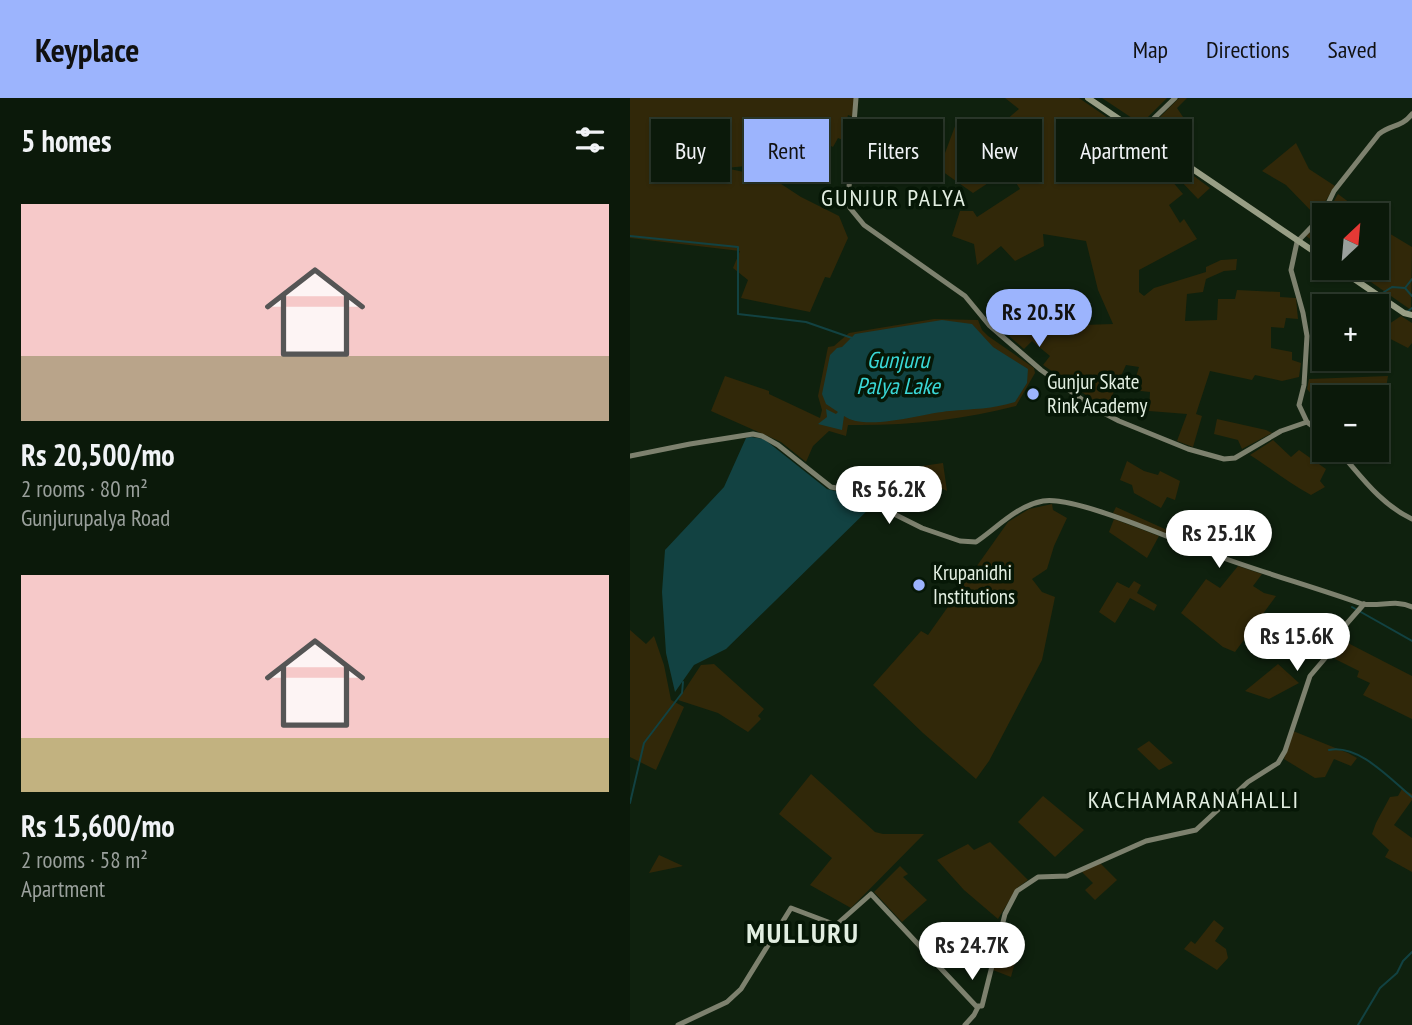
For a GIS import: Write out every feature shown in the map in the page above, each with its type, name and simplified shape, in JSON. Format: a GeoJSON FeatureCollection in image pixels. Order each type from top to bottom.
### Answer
{"type":"FeatureCollection","features":[{"type":"Feature","properties":{"kind":"main road"},"geometry":{"type":"LineString","coordinates":[[1088,98],[1120,119]]}},
{"type":"Feature","properties":{"kind":"main road"},"geometry":{"type":"LineString","coordinates":[[1094,98],[1122,119]]}},
{"type":"Feature","properties":{"kind":"main road"},"geometry":{"type":"LineString","coordinates":[[1192,167],[1312,249]]}},
{"type":"Feature","properties":{"kind":"main road"},"geometry":{"type":"LineString","coordinates":[[1356,280],[1404,313],[1412,315]]}},
{"type":"Feature","properties":{"kind":"main road"},"geometry":{"type":"LineString","coordinates":[[1362,280],[1412,315]]}},
{"type":"Feature","properties":{"kind":"street"},"geometry":{"type":"LineString","coordinates":[[856,98],[848,190],[851,211],[870,229],[967,298],[989,325],[1078,398],[1119,421],[1188,449],[1226,460],[1235,458],[1281,431],[1307,422]]}},
{"type":"Feature","properties":{"kind":"street"},"geometry":{"type":"LineString","coordinates":[[1151,119],[1172,98]]}},
{"type":"Feature","properties":{"kind":"street"},"geometry":{"type":"LineString","coordinates":[[1312,424],[1307,422],[1299,405],[1304,385],[1307,336],[1291,270],[1298,241],[1322,216],[1334,191],[1379,134],[1385,129],[1403,124],[1412,114]]}},
{"type":"Feature","properties":{"kind":"street"},"geometry":{"type":"LineString","coordinates":[[630,456],[753,434],[778,445],[831,487],[863,493],[890,512],[922,528],[960,541],[976,542],[1012,514],[1031,505],[1042,501],[1062,502],[1103,513],[1360,609],[1398,602],[1412,607]]}},
{"type":"Feature","properties":{"kind":"street"},"geometry":{"type":"LineString","coordinates":[[1348,462],[1389,506],[1412,519]]}},
{"type":"Feature","properties":{"kind":"street"},"geometry":{"type":"LineString","coordinates":[[965,1025],[978,1007],[982,1006],[1005,914],[1017,891],[1026,883],[1042,876],[1067,876],[1146,841],[1199,829],[1248,782],[1278,763],[1285,751],[1310,677],[1327,656],[1342,629],[1360,609]]}},
{"type":"Feature","properties":{"kind":"street"},"geometry":{"type":"LineString","coordinates":[[678,1025],[727,1002],[741,989],[791,908],[836,925],[871,894],[978,1007]]}},
{"type":"Feature","properties":{"kind":"shaded area"},"geometry":{"type":"Polygon","coordinates":[[[630,98],[855,98],[853,117],[848,115],[847,119],[843,119],[843,140],[838,138],[833,147],[829,145],[829,119],[744,119],[744,166],[730,168],[730,119],[651,119],[651,182],[730,182],[730,169],[744,172],[744,182],[778,182],[839,216],[848,238],[830,278],[825,277],[810,312],[741,298],[748,280],[733,268],[740,251],[630,238],[630,98]]]}},
{"type":"Feature","properties":{"kind":"shaded area"},"geometry":{"type":"Polygon","coordinates":[[[1005,98],[1079,98],[1109,119],[1056,119],[1056,182],[1173,182],[1183,194],[1169,205],[1180,223],[1184,219],[1197,239],[1139,270],[1139,292],[1144,296],[1154,288],[1206,272],[1206,267],[1221,260],[1237,259],[1236,270],[1224,271],[1206,279],[1203,292],[1187,294],[1185,321],[1217,320],[1218,299],[1235,299],[1237,290],[1280,292],[1280,297],[1296,298],[1298,319],[1286,318],[1284,328],[1271,327],[1271,348],[1292,352],[1292,360],[1301,363],[1299,377],[1282,381],[1255,375],[1252,380],[1210,371],[1196,414],[1202,416],[1193,447],[1177,441],[1187,414],[1149,411],[1150,392],[1132,390],[1139,367],[1126,365],[1106,409],[1043,365],[1050,356],[1032,341],[1024,349],[1009,336],[1022,327],[1113,324],[1098,290],[1086,241],[1043,234],[1044,246],[1015,261],[1001,246],[977,265],[974,244],[952,236],[960,211],[973,211],[977,217],[1020,189],[1016,182],[1042,182],[1042,119],[1007,119],[1019,109],[1005,98]]]}},
{"type":"Feature","properties":{"kind":"shaded area"},"geometry":{"type":"Polygon","coordinates":[[[1102,98],[1167,98],[1146,119],[1134,119],[1102,98]]]}},
{"type":"Feature","properties":{"kind":"shaded area"},"geometry":{"type":"Polygon","coordinates":[[[1179,98],[1187,98],[1177,108],[1183,117],[1181,119],[1158,119],[1179,98]]]}},
{"type":"Feature","properties":{"kind":"shaded area"},"geometry":{"type":"Polygon","coordinates":[[[957,121],[957,182],[943,172],[943,158],[957,121]]]}},
{"type":"Feature","properties":{"kind":"shaded area"},"geometry":{"type":"Polygon","coordinates":[[[1296,143],[1309,169],[1335,186],[1324,203],[1312,203],[1312,212],[1286,185],[1262,171],[1296,143]]]}},
{"type":"Feature","properties":{"kind":"shaded area"},"geometry":{"type":"Polygon","coordinates":[[[1192,175],[1210,188],[1198,199],[1182,182],[1192,182],[1192,175]]]}},
{"type":"Feature","properties":{"kind":"shaded area"},"geometry":{"type":"Polygon","coordinates":[[[957,182],[990,182],[973,193],[957,182]]]}},
{"type":"Feature","properties":{"kind":"shaded area"},"geometry":{"type":"Polygon","coordinates":[[[1338,194],[1350,203],[1333,203],[1338,194]]]}},
{"type":"Feature","properties":{"kind":"shaded area"},"geometry":{"type":"Polygon","coordinates":[[[1390,234],[1412,247],[1411,310],[1368,280],[1390,280],[1390,234]]]}},
{"type":"Feature","properties":{"kind":"shaded area"},"geometry":{"type":"Polygon","coordinates":[[[1401,316],[1412,323],[1412,343],[1408,348],[1389,338],[1389,324],[1401,316]]]}},
{"type":"Feature","properties":{"kind":"shaded area","name":"Gunjuru Palya Lake"},"geometry":{"type":"Polygon","coordinates":[[[934,319],[978,320],[988,336],[1034,368],[1035,373],[1016,406],[933,421],[848,425],[846,436],[829,431],[813,446],[806,462],[781,442],[711,411],[725,376],[769,391],[769,394],[820,418],[822,410],[818,396],[828,347],[834,346],[849,333],[934,319]]]}},
{"type":"Feature","properties":{"kind":"shaded area"},"geometry":{"type":"Polygon","coordinates":[[[1388,376],[1386,385],[1312,385],[1312,395],[1307,389],[1309,379],[1388,376]]]}},
{"type":"Feature","properties":{"kind":"shaded area"},"geometry":{"type":"Polygon","coordinates":[[[1217,419],[1272,433],[1242,449],[1238,440],[1214,434],[1217,419]]]}},
{"type":"Feature","properties":{"kind":"shaded area"},"geometry":{"type":"Polygon","coordinates":[[[1273,440],[1291,457],[1299,450],[1312,462],[1326,469],[1320,481],[1325,487],[1311,495],[1250,455],[1273,440]]]}},
{"type":"Feature","properties":{"kind":"shaded area"},"geometry":{"type":"Polygon","coordinates":[[[1127,461],[1144,471],[1158,475],[1160,471],[1180,481],[1175,500],[1167,497],[1161,508],[1134,493],[1132,485],[1120,480],[1127,461]]]}},
{"type":"Feature","properties":{"kind":"shaded area"},"geometry":{"type":"Polygon","coordinates":[[[943,463],[947,491],[928,482],[923,487],[922,466],[943,463]]]}},
{"type":"Feature","properties":{"kind":"shaded area"},"geometry":{"type":"Polygon","coordinates":[[[1052,504],[1053,510],[1067,518],[1047,569],[1032,579],[1042,592],[1055,597],[1042,660],[989,761],[976,779],[873,685],[921,631],[928,635],[1008,522],[1029,509],[1052,504]]]}},
{"type":"Feature","properties":{"kind":"shaded area"},"geometry":{"type":"Polygon","coordinates":[[[1116,507],[1167,530],[1175,515],[1202,528],[1203,522],[1212,527],[1210,532],[1221,537],[1208,551],[1113,513],[1116,507]]]}},
{"type":"Feature","properties":{"kind":"shaded area"},"geometry":{"type":"Polygon","coordinates":[[[1114,519],[1159,536],[1147,558],[1109,532],[1114,519]]]}},
{"type":"Feature","properties":{"kind":"shaded area"},"geometry":{"type":"Polygon","coordinates":[[[1238,566],[1262,574],[1253,586],[1276,596],[1235,652],[1223,647],[1181,613],[1206,579],[1220,588],[1238,566]]]}},
{"type":"Feature","properties":{"kind":"shaded area"},"geometry":{"type":"Polygon","coordinates":[[[1134,581],[1141,585],[1137,593],[1157,605],[1154,611],[1130,598],[1115,623],[1099,612],[1117,582],[1129,588],[1134,581]]]}},
{"type":"Feature","properties":{"kind":"shaded area"},"geometry":{"type":"Polygon","coordinates":[[[630,630],[646,644],[654,636],[664,665],[671,700],[684,707],[656,770],[630,757],[630,630]]]}},
{"type":"Feature","properties":{"kind":"shaded area"},"geometry":{"type":"Polygon","coordinates":[[[1344,641],[1412,676],[1412,719],[1363,695],[1370,683],[1357,677],[1359,671],[1335,659],[1344,641]]]}},
{"type":"Feature","properties":{"kind":"shaded area"},"geometry":{"type":"Polygon","coordinates":[[[714,664],[764,709],[758,716],[761,719],[748,732],[718,713],[678,700],[701,665],[714,664]]]}},
{"type":"Feature","properties":{"kind":"shaded area"},"geometry":{"type":"Polygon","coordinates":[[[1278,664],[1299,683],[1269,699],[1245,691],[1278,664]]]}},
{"type":"Feature","properties":{"kind":"shaded area"},"geometry":{"type":"Polygon","coordinates":[[[1293,731],[1357,758],[1351,766],[1334,759],[1325,777],[1315,778],[1284,759],[1293,731]]]}},
{"type":"Feature","properties":{"kind":"shaded area"},"geometry":{"type":"Polygon","coordinates":[[[1149,741],[1173,763],[1159,770],[1137,749],[1149,741]]]}},
{"type":"Feature","properties":{"kind":"shaded area"},"geometry":{"type":"Polygon","coordinates":[[[811,774],[875,832],[924,834],[851,908],[810,885],[832,858],[779,814],[811,774]]]}},
{"type":"Feature","properties":{"kind":"shaded area"},"geometry":{"type":"Polygon","coordinates":[[[1402,789],[1412,794],[1412,800],[1394,825],[1412,838],[1412,872],[1385,857],[1389,850],[1372,834],[1390,797],[1398,796],[1402,789]]]}},
{"type":"Feature","properties":{"kind":"shaded area"},"geometry":{"type":"Polygon","coordinates":[[[1043,796],[1084,830],[1055,857],[1018,822],[1043,796]]]}},
{"type":"Feature","properties":{"kind":"shaded area"},"geometry":{"type":"Polygon","coordinates":[[[990,842],[1028,880],[1017,888],[998,919],[964,890],[937,860],[968,844],[974,850],[990,842]]]}},
{"type":"Feature","properties":{"kind":"shaded area"},"geometry":{"type":"Polygon","coordinates":[[[659,855],[683,866],[649,873],[659,855]]]}},
{"type":"Feature","properties":{"kind":"shaded area"},"geometry":{"type":"Polygon","coordinates":[[[1100,863],[1117,880],[1095,900],[1085,890],[1093,883],[1082,872],[1100,863]]]}},
{"type":"Feature","properties":{"kind":"shaded area"},"geometry":{"type":"Polygon","coordinates":[[[900,866],[908,874],[903,877],[927,900],[902,922],[874,892],[900,866]]]}},
{"type":"Feature","properties":{"kind":"shaded area"},"geometry":{"type":"Polygon","coordinates":[[[1214,920],[1224,928],[1215,941],[1226,949],[1228,958],[1217,970],[1184,949],[1191,941],[1195,944],[1214,920]]]}},
{"type":"Feature","properties":{"kind":"shaded area"},"geometry":{"type":"Polygon","coordinates":[[[1004,927],[1022,936],[1011,977],[993,970],[1004,927]]]}},
{"type":"Feature","properties":{"kind":"water","name":"Gunjuru Palya Lake"},"geometry":{"type":"Polygon","coordinates":[[[942,320],[972,324],[993,347],[1028,369],[1027,383],[1015,402],[880,422],[854,420],[844,416],[842,430],[818,424],[827,417],[826,409],[836,414],[838,412],[826,404],[822,394],[830,355],[837,348],[842,347],[855,334],[942,320]]]}},
{"type":"Feature","properties":{"kind":"water"},"geometry":{"type":"Polygon","coordinates":[[[746,438],[764,439],[827,489],[865,498],[874,504],[726,649],[694,665],[675,692],[666,653],[662,592],[665,550],[724,487],[746,438]]]}},
{"type":"Feature","properties":{"kind":"waterway"},"geometry":{"type":"LineString","coordinates":[[630,236],[738,247],[738,314],[806,322],[852,338]]}},
{"type":"Feature","properties":{"kind":"waterway"},"geometry":{"type":"LineString","coordinates":[[1412,279],[1405,288],[1412,296]]}},
{"type":"Feature","properties":{"kind":"waterway"},"geometry":{"type":"LineString","coordinates":[[1381,294],[1392,287],[1405,288]]}},
{"type":"Feature","properties":{"kind":"waterway"},"geometry":{"type":"LineString","coordinates":[[1407,312],[1412,308]]}},
{"type":"Feature","properties":{"kind":"waterway"},"geometry":{"type":"LineString","coordinates":[[1352,607],[1412,641]]}},
{"type":"Feature","properties":{"kind":"waterway"},"geometry":{"type":"LineString","coordinates":[[630,803],[644,743],[682,693],[683,682]]}},
{"type":"Feature","properties":{"kind":"waterway"},"geometry":{"type":"LineString","coordinates":[[1329,750],[1352,752],[1363,757],[1412,797]]}},
{"type":"Feature","properties":{"kind":"waterway"},"geometry":{"type":"LineString","coordinates":[[1358,1025],[1380,988],[1397,973],[1412,952]]}},
{"type":"Feature","properties":{"kind":"place","name":"Gunjur Skate Rink Academy"},"geometry":{"type":"Point","coordinates":[1033,394]}},
{"type":"Feature","properties":{"kind":"place","name":"Krupanidhi Institutions"},"geometry":{"type":"Point","coordinates":[919,585]}},
{"type":"Feature","properties":{"kind":"district","name":"GUNJUR PALYA"},"geometry":{"type":"Point","coordinates":[894,198]}},
{"type":"Feature","properties":{"kind":"district","name":"KACHAMARANAHALLI"},"geometry":{"type":"Point","coordinates":[1194,800]}},
{"type":"Feature","properties":{"kind":"district","name":"MULLURU"},"geometry":{"type":"Point","coordinates":[803,933]}}]}
